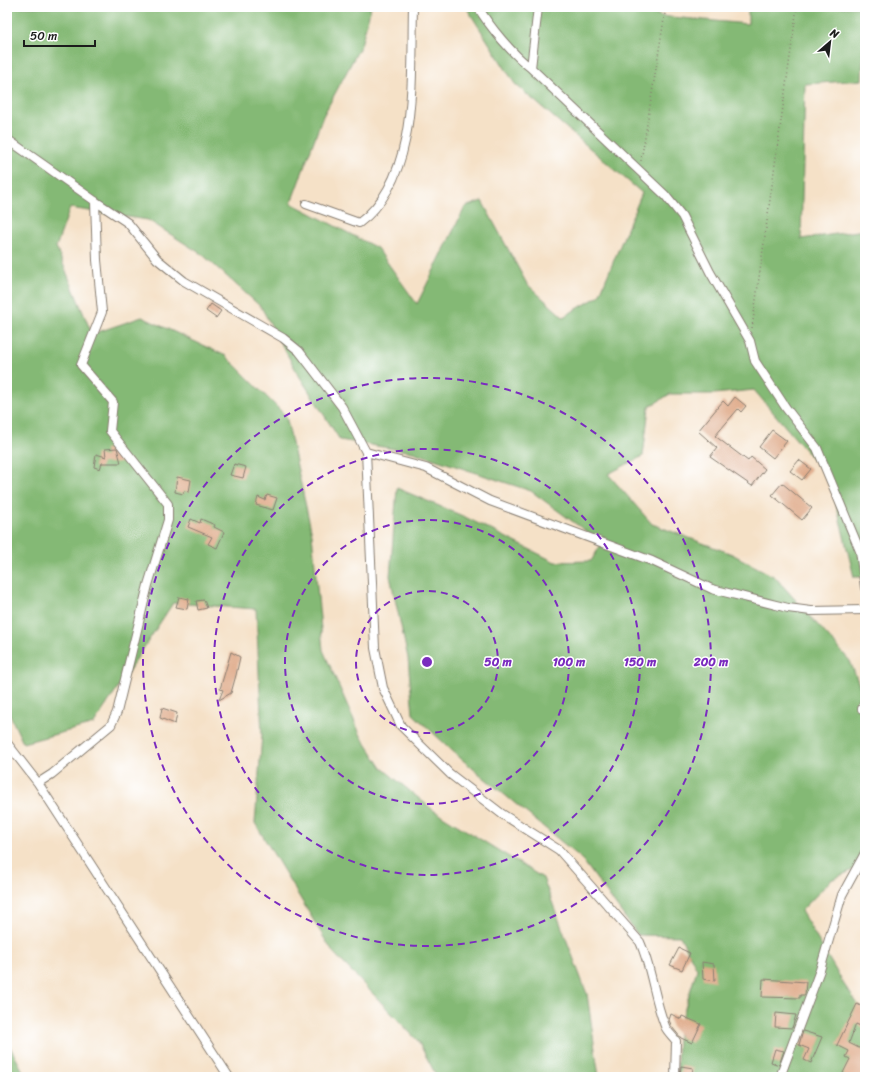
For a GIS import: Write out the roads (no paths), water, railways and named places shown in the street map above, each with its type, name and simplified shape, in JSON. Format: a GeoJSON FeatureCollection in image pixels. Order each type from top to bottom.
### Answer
{"type":"FeatureCollection","features":[{"type":"Feature","properties":{"kind":"street"},"geometry":{"type":"LineString","coordinates":[[306,204],[359,223],[369,216],[382,199],[399,168],[409,114],[413,7]]}},
{"type":"Feature","properties":{"kind":"street"},"geometry":{"type":"LineString","coordinates":[[478,7],[519,60],[531,68],[665,195],[682,216],[710,272],[750,341],[755,361],[786,408],[817,448],[860,550],[865,588]]}},
{"type":"Feature","properties":{"kind":"street"},"geometry":{"type":"LineString","coordinates":[[531,68],[538,7]]}},
{"type":"Feature","properties":{"kind":"street"},"geometry":{"type":"LineString","coordinates":[[7,139],[94,201],[128,223],[157,258],[184,281],[283,338],[299,351],[342,407],[366,452],[375,648],[383,688],[396,718],[400,726],[450,774],[502,814],[559,850],[640,942],[647,959],[654,991],[666,1028],[676,1041],[675,1077]]}},
{"type":"Feature","properties":{"kind":"street"},"geometry":{"type":"LineString","coordinates":[[38,783],[52,774],[110,725],[117,712],[148,585],[168,520],[168,504],[110,431],[113,402],[81,365],[102,312],[97,260],[94,201]]}},
{"type":"Feature","properties":{"kind":"street"},"geometry":{"type":"LineString","coordinates":[[366,452],[426,468],[490,501],[652,561],[712,589],[788,608],[811,611],[865,610]]}},
{"type":"Feature","properties":{"kind":"street"},"geometry":{"type":"LineString","coordinates":[[862,709],[865,701]]}},
{"type":"Feature","properties":{"kind":"street"},"geometry":{"type":"LineString","coordinates":[[7,743],[38,783],[229,1077]]}},
{"type":"Feature","properties":{"kind":"street"},"geometry":{"type":"LineString","coordinates":[[780,1077],[820,970],[842,895],[865,853]]}}]}
